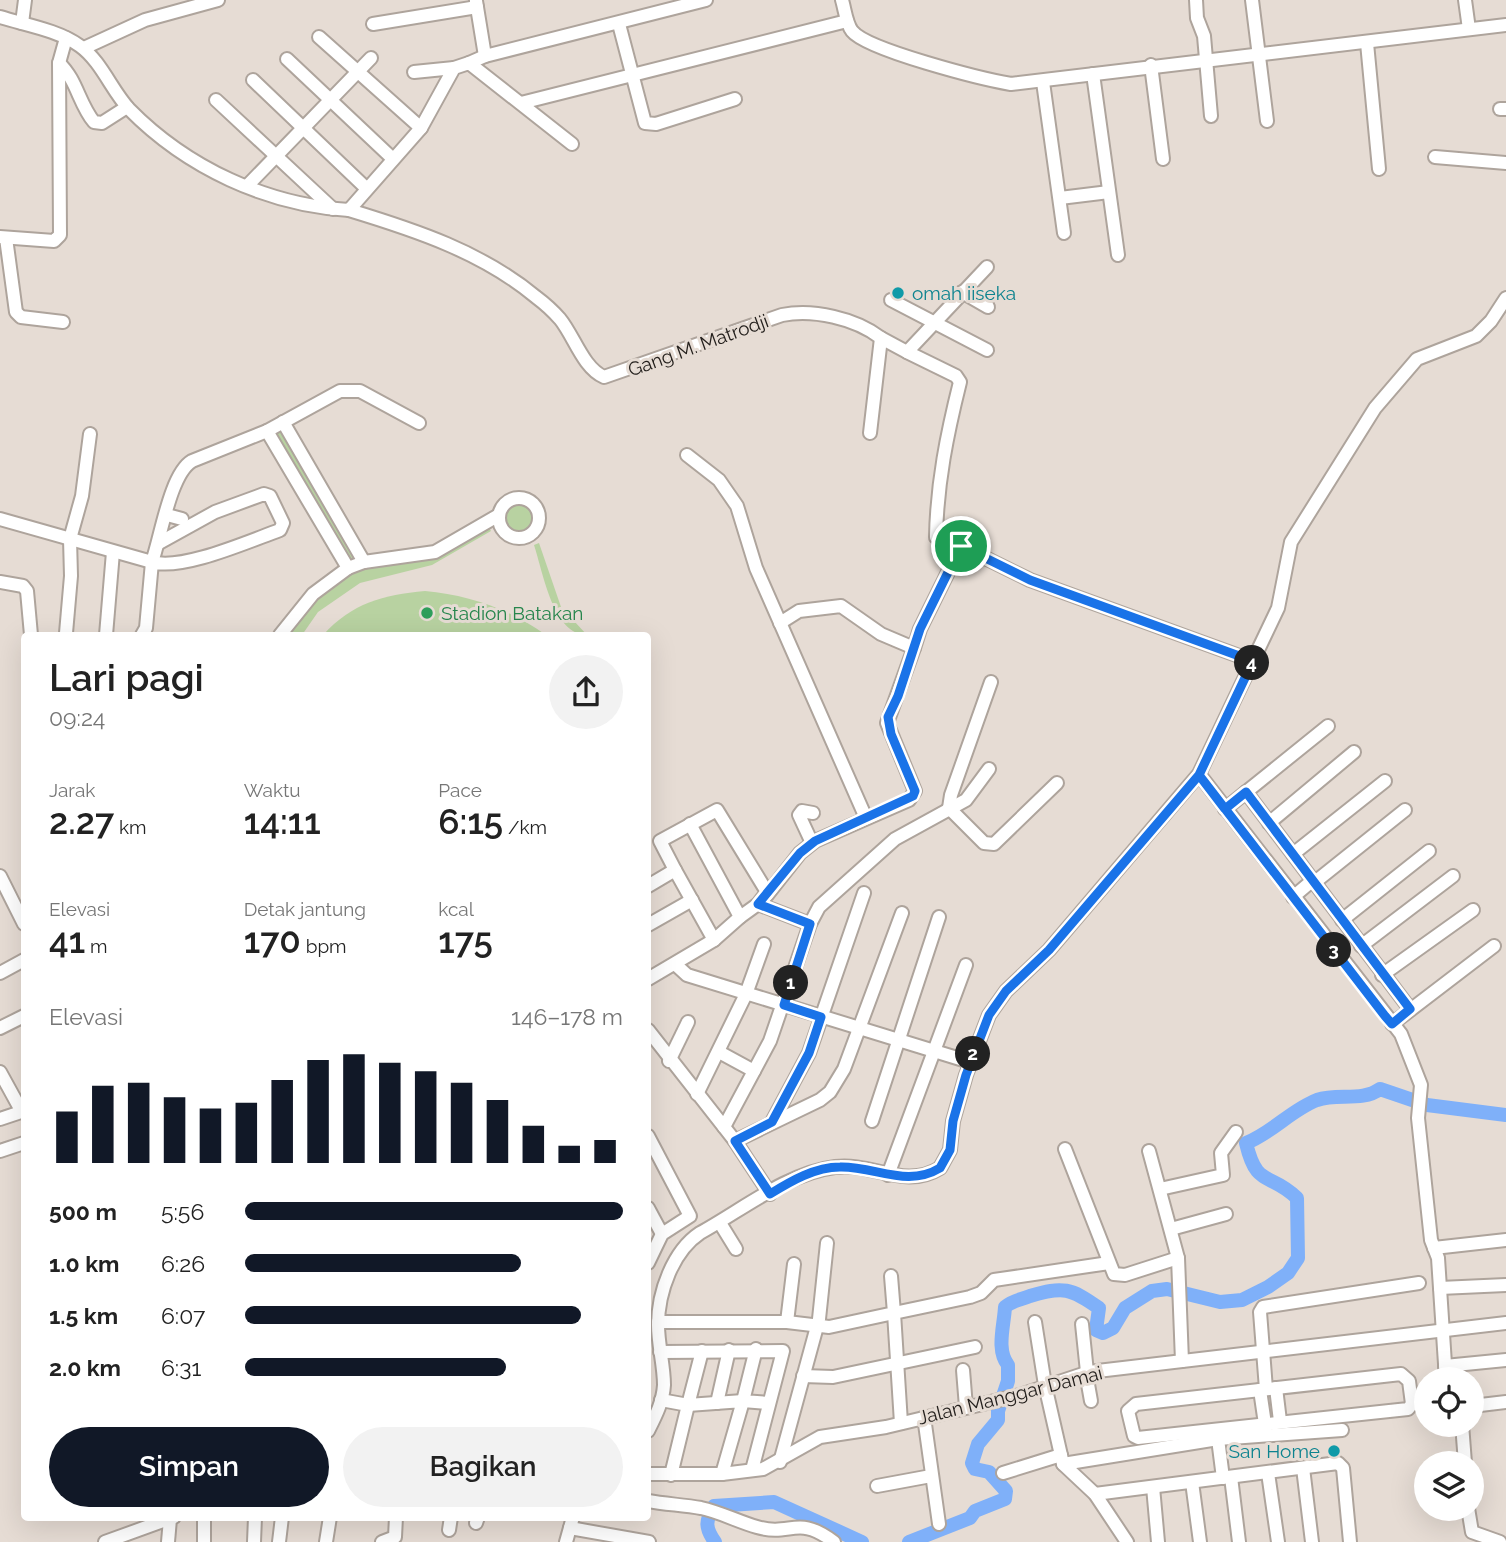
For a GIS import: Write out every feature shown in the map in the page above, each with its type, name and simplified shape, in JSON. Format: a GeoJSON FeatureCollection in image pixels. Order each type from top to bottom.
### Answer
{"type":"FeatureCollection","features":[{"type":"Feature","properties":{"kind":"street"},"geometry":{"type":"LineString","coordinates":[[22,23],[25,0]]}},
{"type":"Feature","properties":{"kind":"street"},"geometry":{"type":"LineString","coordinates":[[84,48],[145,20],[218,0]]}},
{"type":"Feature","properties":{"kind":"street"},"geometry":{"type":"LineString","coordinates":[[414,72],[454,68],[485,56],[706,0]]}},
{"type":"Feature","properties":{"kind":"street"},"geometry":{"type":"LineString","coordinates":[[842,0],[852,31],[867,43],[945,69],[1011,84],[1043,82],[1152,65],[1367,43],[1506,25]]}},
{"type":"Feature","properties":{"kind":"street"},"geometry":{"type":"LineString","coordinates":[[1196,0],[1206,59],[1211,116]]}},
{"type":"Feature","properties":{"kind":"street"},"geometry":{"type":"LineString","coordinates":[[1252,0],[1267,121]]}},
{"type":"Feature","properties":{"kind":"street"},"geometry":{"type":"LineString","coordinates":[[1465,0],[1469,29]]}},
{"type":"Feature","properties":{"kind":"street"},"geometry":{"type":"LineString","coordinates":[[373,24],[479,2],[485,56]]}},
{"type":"Feature","properties":{"kind":"street"},"geometry":{"type":"LineString","coordinates":[[0,16],[66,38],[84,48],[127,107],[146,125],[200,164],[273,199],[333,209],[349,210],[421,128],[454,68]]}},
{"type":"Feature","properties":{"kind":"street"},"geometry":{"type":"LineString","coordinates":[[521,103],[847,21]]}},
{"type":"Feature","properties":{"kind":"street"},"geometry":{"type":"LineString","coordinates":[[619,24],[642,116],[650,125],[734,99]]}},
{"type":"Feature","properties":{"kind":"street"},"geometry":{"type":"LineString","coordinates":[[319,37],[355,72],[421,128]]}},
{"type":"Feature","properties":{"kind":"street"},"geometry":{"type":"LineString","coordinates":[[63,322],[21,317],[16,312],[3,237],[54,241],[60,235],[59,63],[66,38]]}},
{"type":"Feature","properties":{"kind":"street"},"geometry":{"type":"LineString","coordinates":[[1367,43],[1379,169]]}},
{"type":"Feature","properties":{"kind":"street"},"geometry":{"type":"LineString","coordinates":[[247,187],[371,58]]}},
{"type":"Feature","properties":{"kind":"street"},"geometry":{"type":"LineString","coordinates":[[287,59],[393,159]]}},
{"type":"Feature","properties":{"kind":"street"},"geometry":{"type":"LineString","coordinates":[[59,63],[68,72],[94,122],[102,123],[127,107]]}},
{"type":"Feature","properties":{"kind":"street"},"geometry":{"type":"LineString","coordinates":[[469,63],[572,144]]}},
{"type":"Feature","properties":{"kind":"street"},"geometry":{"type":"LineString","coordinates":[[1152,65],[1163,159]]}},
{"type":"Feature","properties":{"kind":"street"},"geometry":{"type":"LineString","coordinates":[[1093,74],[1118,255]]}},
{"type":"Feature","properties":{"kind":"street"},"geometry":{"type":"LineString","coordinates":[[253,80],[366,188]]}},
{"type":"Feature","properties":{"kind":"street"},"geometry":{"type":"LineString","coordinates":[[1043,82],[1064,233]]}},
{"type":"Feature","properties":{"kind":"street"},"geometry":{"type":"LineString","coordinates":[[216,100],[333,209]]}},
{"type":"Feature","properties":{"kind":"street"},"geometry":{"type":"LineString","coordinates":[[1435,157],[1506,163]]}},
{"type":"Feature","properties":{"kind":"street"},"geometry":{"type":"LineString","coordinates":[[1060,198],[1109,192]]}},
{"type":"Feature","properties":{"kind":"street","name":"Gang M. Matrodji"},"geometry":{"type":"LineString","coordinates":[[349,210],[430,235],[536,296],[560,318],[593,368],[604,377],[791,313],[813,314],[853,323],[881,338]]}},
{"type":"Feature","properties":{"kind":"street"},"geometry":{"type":"LineString","coordinates":[[907,352],[934,320],[987,267]]}},
{"type":"Feature","properties":{"kind":"street"},"geometry":{"type":"LineString","coordinates":[[962,292],[988,307]]}},
{"type":"Feature","properties":{"kind":"street"},"geometry":{"type":"LineString","coordinates":[[651,1425],[662,1400],[664,1385],[658,1322],[677,1254],[688,1241],[812,1172],[836,1167],[918,1177],[931,1174],[946,1160],[953,1121],[970,1062],[989,1015],[1006,991],[1049,950],[1199,775],[1278,608],[1291,542],[1374,408],[1417,359],[1476,337],[1492,321],[1506,298]]}},
{"type":"Feature","properties":{"kind":"street"},"geometry":{"type":"LineString","coordinates":[[891,300],[934,320],[986,350]]}},
{"type":"Feature","properties":{"kind":"street"},"geometry":{"type":"LineString","coordinates":[[870,433],[881,338],[956,376],[960,382],[944,443],[936,497],[936,537],[961,546],[1030,580],[1253,661]]}},
{"type":"Feature","properties":{"kind":"street"},"geometry":{"type":"LineString","coordinates":[[143,632],[149,604],[152,562],[177,481],[186,465],[267,431],[340,391],[360,391],[419,423]]}},
{"type":"Feature","properties":{"kind":"street"},"geometry":{"type":"LineString","coordinates":[[283,422],[365,562]]}},
{"type":"Feature","properties":{"kind":"street"},"geometry":{"type":"LineString","coordinates":[[267,431],[348,568]]}},
{"type":"Feature","properties":{"kind":"street"},"geometry":{"type":"LineString","coordinates":[[66,632],[71,576],[70,539],[82,496],[90,434]]}},
{"type":"Feature","properties":{"kind":"street"},"geometry":{"type":"LineString","coordinates":[[687,455],[719,480],[737,506],[756,568],[866,818]]}},
{"type":"Feature","properties":{"kind":"street"},"geometry":{"type":"LineString","coordinates":[[0,519],[166,566],[280,530],[283,523],[270,496],[264,494],[215,512],[159,543]]}},
{"type":"Feature","properties":{"kind":"street"},"geometry":{"type":"LineString","coordinates":[[167,515],[182,519]]}},
{"type":"Feature","properties":{"kind":"street"},"geometry":{"type":"LineString","coordinates":[[282,632],[313,594],[348,568],[365,562],[435,552],[499,515]]}},
{"type":"Feature","properties":{"kind":"street"},"geometry":{"type":"LineString","coordinates":[[651,978],[681,970],[762,899],[800,853],[812,843],[909,800],[915,791],[887,723],[920,629],[961,546]]}},
{"type":"Feature","properties":{"kind":"street"},"geometry":{"type":"LineString","coordinates":[[106,632],[113,552]]}},
{"type":"Feature","properties":{"kind":"street"},"geometry":{"type":"LineString","coordinates":[[0,582],[23,586],[27,591],[31,632]]}},
{"type":"Feature","properties":{"kind":"street"},"geometry":{"type":"LineString","coordinates":[[780,623],[799,611],[841,606],[881,634],[914,649]]}},
{"type":"Feature","properties":{"kind":"street"},"geometry":{"type":"LineString","coordinates":[[991,682],[951,796],[950,808],[984,843],[993,844],[1057,783]]}},
{"type":"Feature","properties":{"kind":"street"},"geometry":{"type":"LineString","coordinates":[[1225,809],[1328,726]]}},
{"type":"Feature","properties":{"kind":"street"},"geometry":{"type":"LineString","coordinates":[[1269,823],[1353,752]]}},
{"type":"Feature","properties":{"kind":"street"},"geometry":{"type":"LineString","coordinates":[[724,1127],[754,1071],[784,1005],[810,924],[819,907],[895,839],[966,800],[989,769]]}},
{"type":"Feature","properties":{"kind":"street"},"geometry":{"type":"LineString","coordinates":[[1199,775],[1401,1034],[1421,1085],[1418,1118],[1434,1248],[1438,1258],[1445,1367]]}},
{"type":"Feature","properties":{"kind":"street"},"geometry":{"type":"LineString","coordinates":[[1293,854],[1385,781]]}},
{"type":"Feature","properties":{"kind":"street"},"geometry":{"type":"LineString","coordinates":[[1246,792],[1410,1009]]}},
{"type":"Feature","properties":{"kind":"street"},"geometry":{"type":"LineString","coordinates":[[651,846],[713,810],[722,813],[762,899],[810,924]]}},
{"type":"Feature","properties":{"kind":"street"},"geometry":{"type":"LineString","coordinates":[[1293,897],[1405,810]]}},
{"type":"Feature","properties":{"kind":"street"},"geometry":{"type":"LineString","coordinates":[[812,843],[799,815],[802,811],[813,813]]}},
{"type":"Feature","properties":{"kind":"street"},"geometry":{"type":"LineString","coordinates":[[690,824],[740,917]]}},
{"type":"Feature","properties":{"kind":"street"},"geometry":{"type":"LineString","coordinates":[[660,841],[714,940]]}},
{"type":"Feature","properties":{"kind":"street"},"geometry":{"type":"LineString","coordinates":[[1342,920],[1429,851]]}},
{"type":"Feature","properties":{"kind":"street"},"geometry":{"type":"LineString","coordinates":[[651,884],[675,870]]}},
{"type":"Feature","properties":{"kind":"street"},"geometry":{"type":"LineString","coordinates":[[0,876],[21,918]]}},
{"type":"Feature","properties":{"kind":"street"},"geometry":{"type":"LineString","coordinates":[[1360,946],[1453,876]]}},
{"type":"Feature","properties":{"kind":"street"},"geometry":{"type":"LineString","coordinates":[[772,1122],[809,1053],[864,893]]}},
{"type":"Feature","properties":{"kind":"street"},"geometry":{"type":"LineString","coordinates":[[651,923],[692,900]]}},
{"type":"Feature","properties":{"kind":"street"},"geometry":{"type":"LineString","coordinates":[[1382,975],[1473,910]]}},
{"type":"Feature","properties":{"kind":"street"},"geometry":{"type":"LineString","coordinates":[[735,1141],[830,1092],[844,1069],[902,912]]}},
{"type":"Feature","properties":{"kind":"street"},"geometry":{"type":"LineString","coordinates":[[872,1121],[939,917]]}},
{"type":"Feature","properties":{"kind":"street"},"geometry":{"type":"LineString","coordinates":[[697,1094],[746,994],[764,944]]}},
{"type":"Feature","properties":{"kind":"street"},"geometry":{"type":"LineString","coordinates":[[1392,1024],[1494,946]]}},
{"type":"Feature","properties":{"kind":"street"},"geometry":{"type":"LineString","coordinates":[[0,974],[21,962]]}},
{"type":"Feature","properties":{"kind":"street"},"geometry":{"type":"LineString","coordinates":[[888,1175],[966,965]]}},
{"type":"Feature","properties":{"kind":"street"},"geometry":{"type":"LineString","coordinates":[[681,970],[859,1030],[970,1062]]}},
{"type":"Feature","properties":{"kind":"street"},"geometry":{"type":"LineString","coordinates":[[0,1028],[21,1018]]}},
{"type":"Feature","properties":{"kind":"street"},"geometry":{"type":"LineString","coordinates":[[669,1061],[688,1021]]}},
{"type":"Feature","properties":{"kind":"street"},"geometry":{"type":"LineString","coordinates":[[651,1034],[669,1061],[735,1141],[770,1194]]}},
{"type":"Feature","properties":{"kind":"street"},"geometry":{"type":"LineString","coordinates":[[719,1052],[754,1071]]}},
{"type":"Feature","properties":{"kind":"street"},"geometry":{"type":"LineString","coordinates":[[0,1072],[21,1108]]}},
{"type":"Feature","properties":{"kind":"street"},"geometry":{"type":"LineString","coordinates":[[0,1119],[21,1112]]}},
{"type":"Feature","properties":{"kind":"street"},"geometry":{"type":"LineString","coordinates":[[1160,1189],[1223,1175],[1222,1149],[1236,1132]]}},
{"type":"Feature","properties":{"kind":"street"},"geometry":{"type":"LineString","coordinates":[[651,1142],[690,1216],[662,1234],[651,1257]]}},
{"type":"Feature","properties":{"kind":"street"},"geometry":{"type":"LineString","coordinates":[[0,1151],[21,1144]]}},
{"type":"Feature","properties":{"kind":"street"},"geometry":{"type":"LineString","coordinates":[[1065,1149],[1114,1273],[1121,1275],[1178,1264]]}},
{"type":"Feature","properties":{"kind":"street"},"geometry":{"type":"LineString","coordinates":[[1149,1151],[1178,1264],[1182,1361]]}},
{"type":"Feature","properties":{"kind":"street"},"geometry":{"type":"LineString","coordinates":[[651,1214],[662,1234]]}},
{"type":"Feature","properties":{"kind":"street"},"geometry":{"type":"LineString","coordinates":[[1171,1229],[1226,1214]]}},
{"type":"Feature","properties":{"kind":"street"},"geometry":{"type":"LineString","coordinates":[[720,1223],[736,1249]]}},
{"type":"Feature","properties":{"kind":"street"},"geometry":{"type":"LineString","coordinates":[[1434,1248],[1506,1240]]}},
{"type":"Feature","properties":{"kind":"street"},"geometry":{"type":"LineString","coordinates":[[780,1462],[817,1326],[827,1243]]}},
{"type":"Feature","properties":{"kind":"street"},"geometry":{"type":"LineString","coordinates":[[658,1322],[787,1322],[817,1326],[970,1297],[981,1293],[993,1280],[1109,1263]]}},
{"type":"Feature","properties":{"kind":"street"},"geometry":{"type":"LineString","coordinates":[[787,1322],[794,1264]]}},
{"type":"Feature","properties":{"kind":"street"},"geometry":{"type":"LineString","coordinates":[[891,1276],[901,1423]]}},
{"type":"Feature","properties":{"kind":"street"},"geometry":{"type":"LineString","coordinates":[[1265,1424],[1267,1389],[1260,1312],[1263,1307],[1419,1283]]}},
{"type":"Feature","properties":{"kind":"street"},"geometry":{"type":"LineString","coordinates":[[1440,1288],[1506,1285]]}},
{"type":"Feature","properties":{"kind":"street"},"geometry":{"type":"LineString","coordinates":[[1035,1322],[1045,1385],[1062,1459],[1095,1494],[1127,1542]]}},
{"type":"Feature","properties":{"kind":"street","name":"Jalan Manggar Damai"},"geometry":{"type":"LineString","coordinates":[[651,1474],[722,1474],[752,1470],[780,1462],[820,1437],[901,1423],[1020,1395],[1087,1373],[1506,1323]]}},
{"type":"Feature","properties":{"kind":"street"},"geometry":{"type":"LineString","coordinates":[[1082,1324],[1091,1401]]}},
{"type":"Feature","properties":{"kind":"street"},"geometry":{"type":"LineString","coordinates":[[803,1376],[833,1377],[975,1347]]}},
{"type":"Feature","properties":{"kind":"street"},"geometry":{"type":"LineString","coordinates":[[660,1352],[756,1349],[783,1352],[752,1470]]}},
{"type":"Feature","properties":{"kind":"street"},"geometry":{"type":"LineString","coordinates":[[722,1474],[756,1349]]}},
{"type":"Feature","properties":{"kind":"street"},"geometry":{"type":"LineString","coordinates":[[717,1403],[730,1350]]}},
{"type":"Feature","properties":{"kind":"street"},"geometry":{"type":"LineString","coordinates":[[671,1475],[702,1351]]}},
{"type":"Feature","properties":{"kind":"street"},"geometry":{"type":"LineString","coordinates":[[1474,1367],[1506,1360]]}},
{"type":"Feature","properties":{"kind":"street"},"geometry":{"type":"LineString","coordinates":[[963,1370],[966,1407]]}},
{"type":"Feature","properties":{"kind":"street"},"geometry":{"type":"LineString","coordinates":[[1401,1374],[1409,1381],[1412,1405],[1408,1409],[1280,1421],[1138,1438],[1134,1436],[1128,1411],[1136,1404],[1401,1374]]}},
{"type":"Feature","properties":{"kind":"street"},"geometry":{"type":"LineString","coordinates":[[1267,1389],[1280,1421]]}},
{"type":"Feature","properties":{"kind":"street"},"geometry":{"type":"LineString","coordinates":[[662,1400],[688,1405],[743,1401],[769,1403]]}},
{"type":"Feature","properties":{"kind":"street"},"geometry":{"type":"LineString","coordinates":[[1484,1405],[1506,1402]]}},
{"type":"Feature","properties":{"kind":"street"},"geometry":{"type":"LineString","coordinates":[[924,1417],[939,1524]]}},
{"type":"Feature","properties":{"kind":"street"},"geometry":{"type":"LineString","coordinates":[[1003,1473],[1062,1459],[1218,1439],[1342,1430]]}},
{"type":"Feature","properties":{"kind":"street"},"geometry":{"type":"LineString","coordinates":[[1218,1439],[1239,1542]]}},
{"type":"Feature","properties":{"kind":"street"},"geometry":{"type":"LineString","coordinates":[[1095,1494],[1341,1464],[1350,1542]]}},
{"type":"Feature","properties":{"kind":"street"},"geometry":{"type":"LineString","coordinates":[[1303,1468],[1312,1542]]}},
{"type":"Feature","properties":{"kind":"street"},"geometry":{"type":"LineString","coordinates":[[1268,1473],[1278,1542]]}},
{"type":"Feature","properties":{"kind":"street"},"geometry":{"type":"LineString","coordinates":[[877,1486],[931,1476]]}},
{"type":"Feature","properties":{"kind":"street"},"geometry":{"type":"LineString","coordinates":[[1192,1482],[1200,1542]]}},
{"type":"Feature","properties":{"kind":"street"},"geometry":{"type":"LineString","coordinates":[[1153,1487],[1158,1542]]}},
{"type":"Feature","properties":{"kind":"street"},"geometry":{"type":"LineString","coordinates":[[651,1501],[708,1510],[766,1529],[799,1525],[811,1528],[834,1542]]}},
{"type":"Feature","properties":{"kind":"street"},"geometry":{"type":"LineString","coordinates":[[105,1542],[164,1521]]}},
{"type":"Feature","properties":{"kind":"street"},"geometry":{"type":"LineString","coordinates":[[168,1542],[172,1521]]}},
{"type":"Feature","properties":{"kind":"street"},"geometry":{"type":"LineString","coordinates":[[204,1521],[204,1542]]}},
{"type":"Feature","properties":{"kind":"street"},"geometry":{"type":"LineString","coordinates":[[254,1542],[255,1521]]}},
{"type":"Feature","properties":{"kind":"street"},"geometry":{"type":"LineString","coordinates":[[279,1542],[282,1521]]}},
{"type":"Feature","properties":{"kind":"street"},"geometry":{"type":"LineString","coordinates":[[326,1542],[329,1521]]}},
{"type":"Feature","properties":{"kind":"street"},"geometry":{"type":"LineString","coordinates":[[382,1542],[395,1537],[396,1521]]}},
{"type":"Feature","properties":{"kind":"street"},"geometry":{"type":"LineString","coordinates":[[1470,1521],[1472,1532],[1500,1542]]}},
{"type":"Feature","properties":{"kind":"street"},"geometry":{"type":"LineString","coordinates":[[566,1542],[571,1523],[649,1542]]}},
{"type":"Feature","properties":{"kind":"green space"},"geometry":{"type":"Polygon","coordinates":[[[281,432],[355,560],[350,563],[276,434],[281,432]]]}},
{"type":"Feature","properties":{"kind":"green space"},"geometry":{"type":"Polygon","coordinates":[[[518,499],[530,505],[536,517],[530,529],[518,535],[506,529],[500,517],[506,505],[518,499]]]}},
{"type":"Feature","properties":{"kind":"green space"},"geometry":{"type":"Polygon","coordinates":[[[488,526],[491,531],[432,565],[360,583],[318,612],[304,632],[291,632],[316,598],[346,575],[383,564],[431,559],[488,526]]]}},
{"type":"Feature","properties":{"kind":"green space"},"geometry":{"type":"Polygon","coordinates":[[[539,543],[561,607],[584,632],[575,632],[558,614],[534,545],[539,543]]]}},
{"type":"Feature","properties":{"kind":"green space","name":"Stadion Batakan"},"geometry":{"type":"Polygon","coordinates":[[[425,591],[473,600],[518,618],[541,632],[326,632],[357,608],[395,595],[425,591]]]}},
{"type":"Feature","properties":{"kind":"waterway"},"geometry":{"type":"LineString","coordinates":[[909,1542],[970,1518],[975,1511],[1005,1499],[1006,1491],[989,1472],[975,1469],[972,1463],[978,1444],[998,1420],[998,1411],[1008,1381],[1008,1365],[1002,1352],[1005,1307],[1014,1301],[1051,1291],[1074,1293],[1099,1308],[1096,1330],[1103,1333],[1113,1328],[1125,1308],[1152,1291],[1167,1289],[1220,1302],[1242,1300],[1268,1287],[1288,1273],[1298,1258],[1297,1198],[1260,1173],[1250,1157],[1246,1143],[1317,1100],[1366,1095],[1380,1089],[1427,1105],[1506,1115]]}},
{"type":"Feature","properties":{"kind":"waterway"},"geometry":{"type":"LineString","coordinates":[[715,1542],[707,1524],[714,1506],[774,1502],[862,1542]]}},
{"type":"Feature","properties":{"kind":"place","name":"omah iiseka"},"geometry":{"type":"Point","coordinates":[898,293]}},
{"type":"Feature","properties":{"kind":"place","name":"Stadion Batakan"},"geometry":{"type":"Point","coordinates":[427,613]}},
{"type":"Feature","properties":{"kind":"place","name":"San Home"},"geometry":{"type":"Point","coordinates":[1334,1451]}},
{"type":"Feature","properties":{"kind":"route"},"geometry":{"type":"LineString","coordinates":[[961,546],[920,629],[898,696],[888,717],[891,734],[915,791],[913,796],[815,841],[800,853],[758,904],[810,924],[784,1005],[821,1017],[809,1053],[772,1122],[735,1141],[770,1194],[812,1172],[836,1167],[851,1167],[898,1177],[918,1177],[931,1174],[940,1168],[950,1150],[953,1121],[966,1075],[977,1040],[989,1015],[1006,991],[1049,950],[1122,861],[1199,775],[1385,1016],[1392,1024],[1410,1009],[1246,792],[1225,809],[1199,775],[1253,661],[1030,580],[961,546]]}}]}
